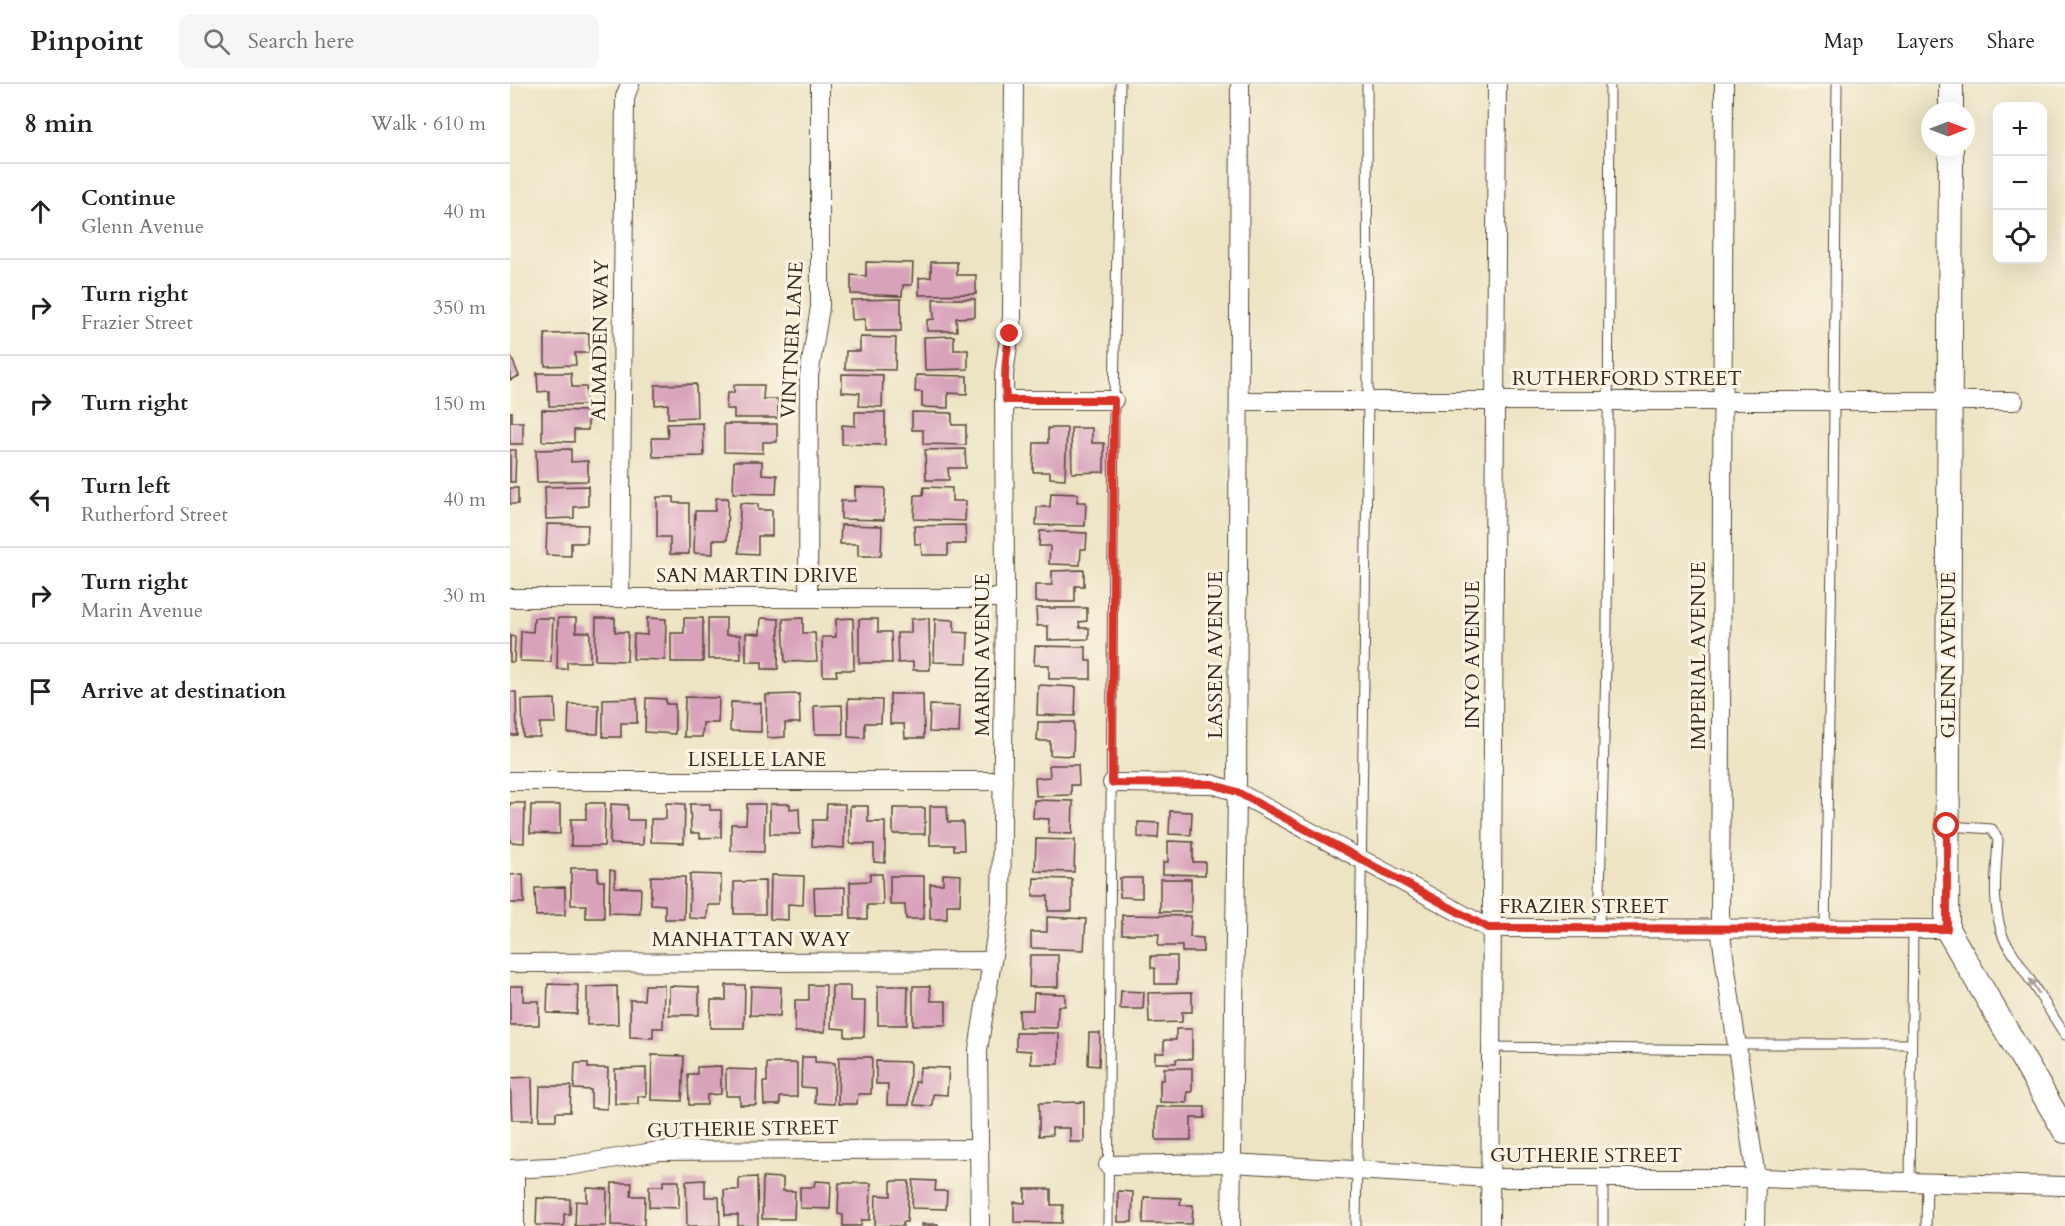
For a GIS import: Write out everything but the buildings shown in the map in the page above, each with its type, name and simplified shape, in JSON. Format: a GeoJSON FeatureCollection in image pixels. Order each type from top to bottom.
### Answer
{"type":"FeatureCollection","features":[{"type":"Feature","properties":{"kind":"street","name":"ALMADEN WAY"},"geometry":{"type":"LineString","coordinates":[[620,598],[625,97],[630,84]]}},
{"type":"Feature","properties":{"kind":"street","name":"VINTNER LANE"},"geometry":{"type":"LineString","coordinates":[[808,598],[809,376],[820,307],[820,84]]}},
{"type":"Feature","properties":{"kind":"street","name":"MARIN AVENUE"},"geometry":{"type":"LineString","coordinates":[[980,1226],[978,1050],[1001,904],[1005,598],[1006,400],[1004,374],[1012,317],[1014,84]]}},
{"type":"Feature","properties":{"kind":"street","name":"LASSEN AVENUE"},"geometry":{"type":"LineString","coordinates":[[1231,1226],[1237,792],[1240,84]]}},
{"type":"Feature","properties":{"kind":"street","name":"INYO AVENUE"},"geometry":{"type":"LineString","coordinates":[[1490,1226],[1497,84]]}},
{"type":"Feature","properties":{"kind":"street","name":"IMPERIAL AVENUE"},"geometry":{"type":"LineString","coordinates":[[1724,84],[1720,928],[1756,1178],[1755,1226]]}},
{"type":"Feature","properties":{"kind":"street"},"geometry":{"type":"LineString","coordinates":[[1951,84],[1951,102]]}},
{"type":"Feature","properties":{"kind":"street","name":"GLENN AVENUE"},"geometry":{"type":"LineString","coordinates":[[1947,929],[1951,156]]}},
{"type":"Feature","properties":{"kind":"street"},"geometry":{"type":"LineString","coordinates":[[1006,400],[1114,400]]}},
{"type":"Feature","properties":{"kind":"street","name":"RUTHERFORD STREET"},"geometry":{"type":"LineString","coordinates":[[1240,401],[2014,401]]}},
{"type":"Feature","properties":{"kind":"street","name":"SAN MARTIN DRIVE"},"geometry":{"type":"LineString","coordinates":[[510,598],[1005,598]]}},
{"type":"Feature","properties":{"kind":"street","name":"LISELLE LANE"},"geometry":{"type":"LineString","coordinates":[[510,781],[1003,781]]}},
{"type":"Feature","properties":{"kind":"street","name":"FRAZIER STREET"},"geometry":{"type":"LineString","coordinates":[[1112,783],[1212,784],[1237,792],[1488,928],[1947,929]]}},
{"type":"Feature","properties":{"kind":"street"},"geometry":{"type":"LineString","coordinates":[[1947,929],[2065,1131]]}},
{"type":"Feature","properties":{"kind":"street","name":"MANHATTAN WAY"},"geometry":{"type":"LineString","coordinates":[[510,963],[992,961]]}},
{"type":"Feature","properties":{"kind":"street","name":"GUTHERIE STREET"},"geometry":{"type":"LineString","coordinates":[[513,1169],[569,1166],[659,1151],[979,1149]]}},
{"type":"Feature","properties":{"kind":"street","name":"GUTHERIE STREET"},"geometry":{"type":"LineString","coordinates":[[1108,1165],[1231,1163],[1491,1178],[1756,1178],[2065,1186]]}},
{"type":"Feature","properties":{"kind":"street"},"geometry":{"type":"LineString","coordinates":[[513,1169],[514,1226]]}},
{"type":"Feature","properties":{"kind":"lane"},"geometry":{"type":"LineString","coordinates":[[1108,1226],[1114,400],[1120,84]]}},
{"type":"Feature","properties":{"kind":"lane"},"geometry":{"type":"LineString","coordinates":[[1356,1226],[1368,401],[1367,84]]}},
{"type":"Feature","properties":{"kind":"lane"},"geometry":{"type":"LineString","coordinates":[[1599,928],[1607,628],[1610,84]]}},
{"type":"Feature","properties":{"kind":"lane"},"geometry":{"type":"LineString","coordinates":[[1825,928],[1833,509],[1837,84]]}},
{"type":"Feature","properties":{"kind":"lane"},"geometry":{"type":"LineString","coordinates":[[1947,826],[1992,829],[1998,840],[1995,910],[1999,925],[2004,939],[2065,1035]]}},
{"type":"Feature","properties":{"kind":"lane"},"geometry":{"type":"LineString","coordinates":[[1912,929],[1911,1044],[1918,1182],[1926,1226]]}},
{"type":"Feature","properties":{"kind":"lane"},"geometry":{"type":"LineString","coordinates":[[1492,1047],[1911,1044]]}},
{"type":"Feature","properties":{"kind":"lane"},"geometry":{"type":"LineString","coordinates":[[1603,1178],[1603,1226]]}},
{"type":"Feature","properties":{"kind":"route"},"geometry":{"type":"LineString","coordinates":[[1010,334],[1004,374],[1006,400],[1114,400],[1112,783],[1212,784],[1237,792],[1488,928],[1947,929],[1947,826]]}}]}
